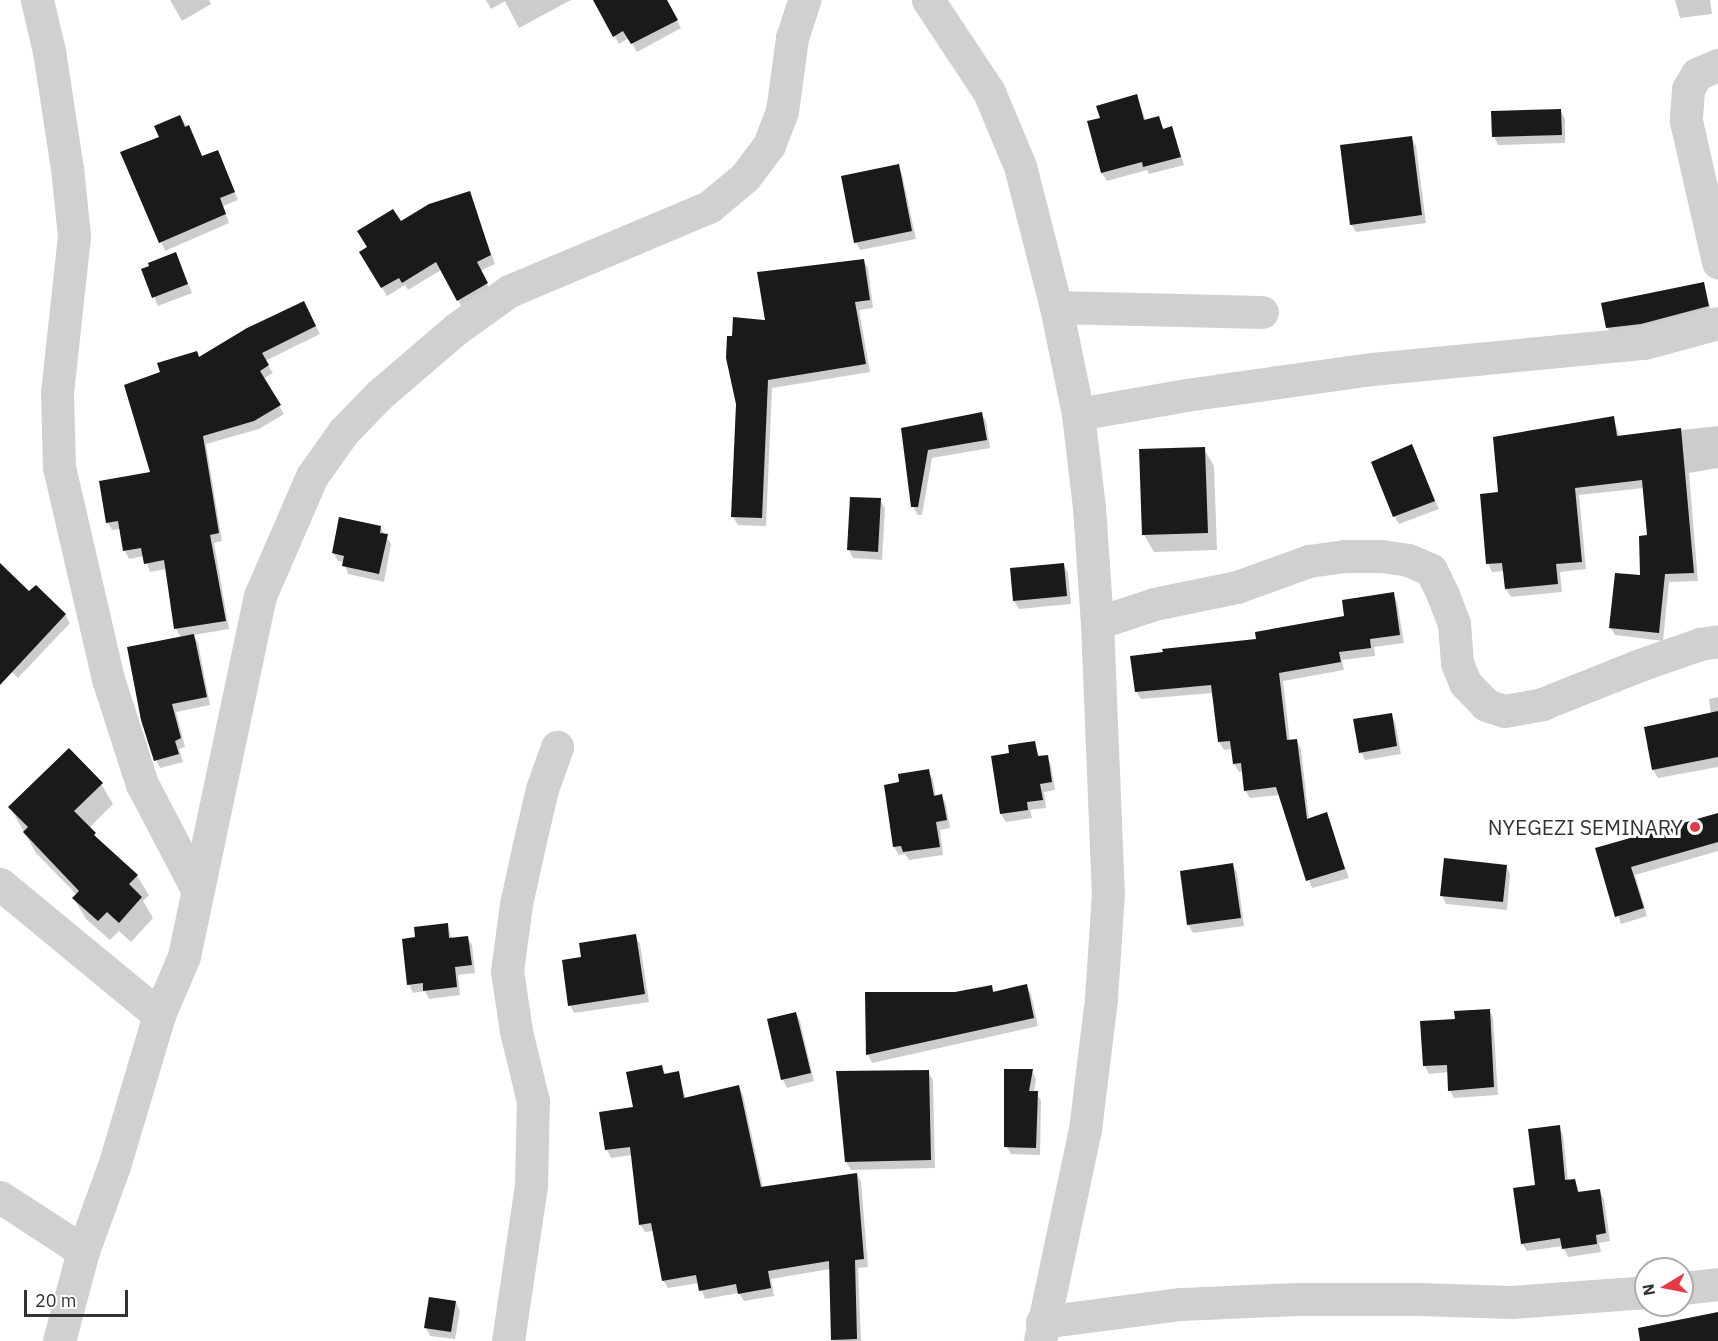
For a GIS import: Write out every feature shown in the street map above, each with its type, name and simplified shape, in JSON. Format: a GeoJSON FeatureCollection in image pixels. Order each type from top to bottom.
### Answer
{"type":"FeatureCollection","features":[{"type":"Feature","properties":{"kind":"street"},"geometry":{"type":"LineString","coordinates":[[37,0],[49,51],[67,168],[74,236],[57,392],[59,467],[108,679],[135,763],[142,784],[197,889]]}},
{"type":"Feature","properties":{"kind":"street"},"geometry":{"type":"LineString","coordinates":[[59,1341],[83,1251],[114,1166],[159,1015],[184,956],[260,596],[312,476],[344,431],[379,395],[456,329],[509,291],[567,264],[709,207],[745,177],[769,145],[782,111],[792,38],[804,0]]}},
{"type":"Feature","properties":{"kind":"street"},"geometry":{"type":"LineString","coordinates":[[928,0],[989,92],[1020,166],[1056,307],[1078,414],[1097,622],[1108,893],[1101,999],[1085,1129],[1041,1332],[1193,1303],[1297,1299],[1511,1302],[1594,1298],[1634,1293]]}},
{"type":"Feature","properties":{"kind":"street"},"geometry":{"type":"LineString","coordinates":[[1718,65],[1697,74],[1688,89],[1686,121],[1718,262]]}},
{"type":"Feature","properties":{"kind":"street"},"geometry":{"type":"LineString","coordinates":[[1056,307],[1262,312]]}},
{"type":"Feature","properties":{"kind":"street"},"geometry":{"type":"LineString","coordinates":[[1078,414],[1186,395],[1372,369],[1644,343],[1718,323]]}},
{"type":"Feature","properties":{"kind":"street"},"geometry":{"type":"LineString","coordinates":[[1097,622],[1154,604],[1237,587],[1308,561],[1345,556],[1381,556],[1408,560],[1431,570],[1443,595],[1454,623],[1457,663],[1465,683],[1486,705],[1504,711],[1542,704],[1640,665],[1700,644],[1718,641]]}},
{"type":"Feature","properties":{"kind":"street"},"geometry":{"type":"LineString","coordinates":[[508,1341],[531,1186],[533,1101],[516,1031],[507,971],[516,904],[542,789],[557,747]]}},
{"type":"Feature","properties":{"kind":"street"},"geometry":{"type":"LineString","coordinates":[[0,884],[159,1015]]}},
{"type":"Feature","properties":{"kind":"street"},"geometry":{"type":"LineString","coordinates":[[0,1197],[83,1251]]}},
{"type":"Feature","properties":{"kind":"street"},"geometry":{"type":"LineString","coordinates":[[1694,1287],[1718,1284]]}},
{"type":"Feature","properties":{"kind":"building"},"geometry":{"type":"Polygon","coordinates":[[[593,0],[667,0],[678,20],[631,44],[623,31],[613,37],[593,0]]]}},
{"type":"Feature","properties":{"kind":"building"},"geometry":{"type":"Polygon","coordinates":[[[1137,94],[1144,120],[1159,116],[1163,129],[1172,126],[1181,157],[1143,167],[1142,162],[1101,173],[1087,121],[1100,118],[1096,106],[1137,94]]]}},
{"type":"Feature","properties":{"kind":"building"},"geometry":{"type":"Polygon","coordinates":[[[1561,109],[1562,135],[1492,137],[1491,111],[1561,109]]]}},
{"type":"Feature","properties":{"kind":"building"},"geometry":{"type":"Polygon","coordinates":[[[180,115],[185,127],[189,125],[202,156],[218,150],[235,192],[220,198],[226,214],[159,243],[120,152],[159,137],[154,126],[180,115]]]}},
{"type":"Feature","properties":{"kind":"building"},"geometry":{"type":"Polygon","coordinates":[[[1412,136],[1422,215],[1350,225],[1340,145],[1412,136]]]}},
{"type":"Feature","properties":{"kind":"building"},"geometry":{"type":"Polygon","coordinates":[[[899,164],[912,231],[854,243],[841,176],[899,164]]]}},
{"type":"Feature","properties":{"kind":"building"},"geometry":{"type":"Polygon","coordinates":[[[470,191],[491,255],[477,262],[488,283],[457,301],[436,262],[402,283],[399,278],[381,288],[359,252],[367,247],[357,231],[393,209],[401,221],[429,204],[470,191]]]}},
{"type":"Feature","properties":{"kind":"building"},"geometry":{"type":"Polygon","coordinates":[[[176,252],[188,284],[152,298],[141,269],[149,266],[148,263],[176,252]]]}},
{"type":"Feature","properties":{"kind":"building"},"geometry":{"type":"Polygon","coordinates":[[[864,259],[870,300],[855,302],[866,364],[768,380],[762,518],[731,517],[736,404],[726,358],[727,336],[732,336],[733,317],[765,320],[757,272],[864,259]]]}},
{"type":"Feature","properties":{"kind":"building"},"geometry":{"type":"Polygon","coordinates":[[[1704,282],[1709,306],[1641,324],[1606,328],[1601,303],[1704,282]]]}},
{"type":"Feature","properties":{"kind":"building"},"geometry":{"type":"Polygon","coordinates":[[[304,301],[316,326],[262,353],[269,365],[260,371],[281,405],[254,421],[203,436],[219,533],[210,535],[226,621],[174,629],[164,560],[144,564],[141,548],[123,551],[118,521],[106,523],[99,481],[150,472],[124,385],[160,372],[157,363],[197,351],[199,357],[247,328],[304,301]]]}},
{"type":"Feature","properties":{"kind":"building"},"geometry":{"type":"Polygon","coordinates":[[[982,412],[987,440],[928,450],[918,507],[911,507],[901,428],[982,412]]]}},
{"type":"Feature","properties":{"kind":"building"},"geometry":{"type":"Polygon","coordinates":[[[1614,416],[1617,436],[1681,428],[1694,573],[1665,574],[1659,633],[1609,628],[1615,573],[1640,575],[1639,536],[1647,535],[1642,480],[1575,488],[1582,562],[1556,564],[1558,584],[1505,589],[1502,563],[1486,564],[1480,494],[1498,492],[1493,437],[1614,416]]]}},
{"type":"Feature","properties":{"kind":"building"},"geometry":{"type":"Polygon","coordinates":[[[1412,444],[1435,501],[1393,517],[1371,462],[1412,444]]]}},
{"type":"Feature","properties":{"kind":"building"},"geometry":{"type":"Polygon","coordinates":[[[1205,447],[1208,533],[1142,535],[1139,449],[1205,447]]]}},
{"type":"Feature","properties":{"kind":"building"},"geometry":{"type":"Polygon","coordinates":[[[850,497],[881,498],[878,552],[847,550],[850,497]]]}},
{"type":"Feature","properties":{"kind":"building"},"geometry":{"type":"Polygon","coordinates":[[[339,517],[381,526],[380,533],[388,534],[379,574],[342,566],[344,556],[332,553],[339,517]]]}},
{"type":"Feature","properties":{"kind":"building"},"geometry":{"type":"Polygon","coordinates":[[[0,563],[29,591],[36,585],[66,614],[0,685],[0,563]]]}},
{"type":"Feature","properties":{"kind":"building"},"geometry":{"type":"Polygon","coordinates":[[[1064,563],[1067,596],[1013,601],[1010,568],[1064,563]]]}},
{"type":"Feature","properties":{"kind":"building"},"geometry":{"type":"Polygon","coordinates":[[[1394,592],[1400,635],[1370,639],[1371,648],[1339,652],[1341,662],[1279,673],[1287,740],[1297,739],[1307,819],[1327,812],[1345,869],[1306,881],[1276,787],[1244,791],[1241,763],[1233,764],[1230,741],[1218,742],[1211,685],[1135,692],[1130,656],[1163,652],[1162,649],[1256,639],[1255,632],[1344,616],[1342,600],[1394,592]]]}},
{"type":"Feature","properties":{"kind":"building"},"geometry":{"type":"Polygon","coordinates":[[[194,634],[207,697],[172,704],[181,738],[175,741],[179,754],[154,761],[141,720],[127,647],[194,634]]]}},
{"type":"Feature","properties":{"kind":"building"},"geometry":{"type":"Polygon","coordinates":[[[1718,711],[1718,757],[1652,770],[1644,727],[1718,711]]]}},
{"type":"Feature","properties":{"kind":"building"},"geometry":{"type":"Polygon","coordinates":[[[1392,713],[1397,746],[1359,753],[1353,719],[1392,713]]]}},
{"type":"Feature","properties":{"kind":"building"},"geometry":{"type":"Polygon","coordinates":[[[1035,741],[1038,756],[1048,755],[1052,782],[1040,784],[1043,800],[1027,802],[1028,810],[1000,814],[991,756],[1009,753],[1008,745],[1035,741]]]}},
{"type":"Feature","properties":{"kind":"building"},"geometry":{"type":"Polygon","coordinates":[[[69,748],[103,783],[74,811],[96,833],[94,835],[138,875],[129,884],[142,897],[119,923],[107,912],[98,921],[72,898],[79,891],[23,832],[28,827],[8,807],[69,748]]]}},
{"type":"Feature","properties":{"kind":"building"},"geometry":{"type":"Polygon","coordinates":[[[929,769],[934,796],[942,794],[947,820],[936,822],[940,847],[903,852],[901,846],[893,847],[884,785],[899,782],[898,774],[929,769]]]}},
{"type":"Feature","properties":{"kind":"building"},"geometry":{"type":"Polygon","coordinates":[[[1718,813],[1718,842],[1631,867],[1644,908],[1615,917],[1595,848],[1718,813]]]}},
{"type":"Feature","properties":{"kind":"building"},"geometry":{"type":"Polygon","coordinates":[[[1444,858],[1507,865],[1503,902],[1440,896],[1444,858]]]}},
{"type":"Feature","properties":{"kind":"building"},"geometry":{"type":"Polygon","coordinates":[[[1233,863],[1241,918],[1187,925],[1180,871],[1233,863]]]}},
{"type":"Feature","properties":{"kind":"building"},"geometry":{"type":"Polygon","coordinates":[[[448,923],[449,938],[468,936],[472,965],[455,967],[457,987],[423,991],[423,983],[407,985],[402,939],[415,937],[414,927],[448,923]]]}},
{"type":"Feature","properties":{"kind":"building"},"geometry":{"type":"Polygon","coordinates":[[[636,934],[645,994],[568,1006],[562,960],[581,957],[579,943],[636,934]]]}},
{"type":"Feature","properties":{"kind":"building"},"geometry":{"type":"Polygon","coordinates":[[[1027,984],[1034,1018],[866,1055],[865,992],[955,992],[992,985],[993,992],[1027,984]]]}},
{"type":"Feature","properties":{"kind":"building"},"geometry":{"type":"Polygon","coordinates":[[[1490,1009],[1494,1087],[1448,1091],[1447,1065],[1423,1066],[1420,1021],[1455,1019],[1454,1011],[1490,1009]]]}},
{"type":"Feature","properties":{"kind":"building"},"geometry":{"type":"Polygon","coordinates":[[[796,1012],[811,1073],[781,1080],[767,1019],[796,1012]]]}},
{"type":"Feature","properties":{"kind":"building"},"geometry":{"type":"Polygon","coordinates":[[[662,1065],[664,1074],[679,1071],[684,1098],[739,1085],[761,1187],[857,1173],[864,1259],[855,1260],[857,1339],[831,1340],[829,1261],[768,1271],[771,1288],[738,1294],[736,1284],[699,1291],[696,1275],[662,1281],[651,1223],[639,1225],[630,1147],[605,1150],[599,1112],[633,1107],[626,1072],[662,1065]]]}},
{"type":"Feature","properties":{"kind":"building"},"geometry":{"type":"Polygon","coordinates":[[[1004,1069],[1033,1069],[1029,1091],[1038,1091],[1036,1148],[1004,1147],[1004,1069]]]}},
{"type":"Feature","properties":{"kind":"building"},"geometry":{"type":"Polygon","coordinates":[[[929,1070],[931,1160],[845,1162],[836,1071],[929,1070]]]}},
{"type":"Feature","properties":{"kind":"building"},"geometry":{"type":"Polygon","coordinates":[[[1560,1125],[1565,1180],[1575,1179],[1578,1192],[1600,1189],[1606,1233],[1596,1235],[1597,1244],[1562,1249],[1560,1238],[1521,1244],[1513,1188],[1535,1185],[1528,1129],[1560,1125]]]}},
{"type":"Feature","properties":{"kind":"building"},"geometry":{"type":"Polygon","coordinates":[[[429,1297],[456,1301],[451,1332],[424,1328],[429,1297]]]}},
{"type":"Feature","properties":{"kind":"building"},"geometry":{"type":"Polygon","coordinates":[[[1718,1312],[1718,1341],[1640,1341],[1638,1328],[1718,1312]]]}},
{"type":"Feature","properties":{"kind":"place","name":"NYEGEZI SEMINARY"},"geometry":{"type":"Point","coordinates":[1695,827]}}]}
